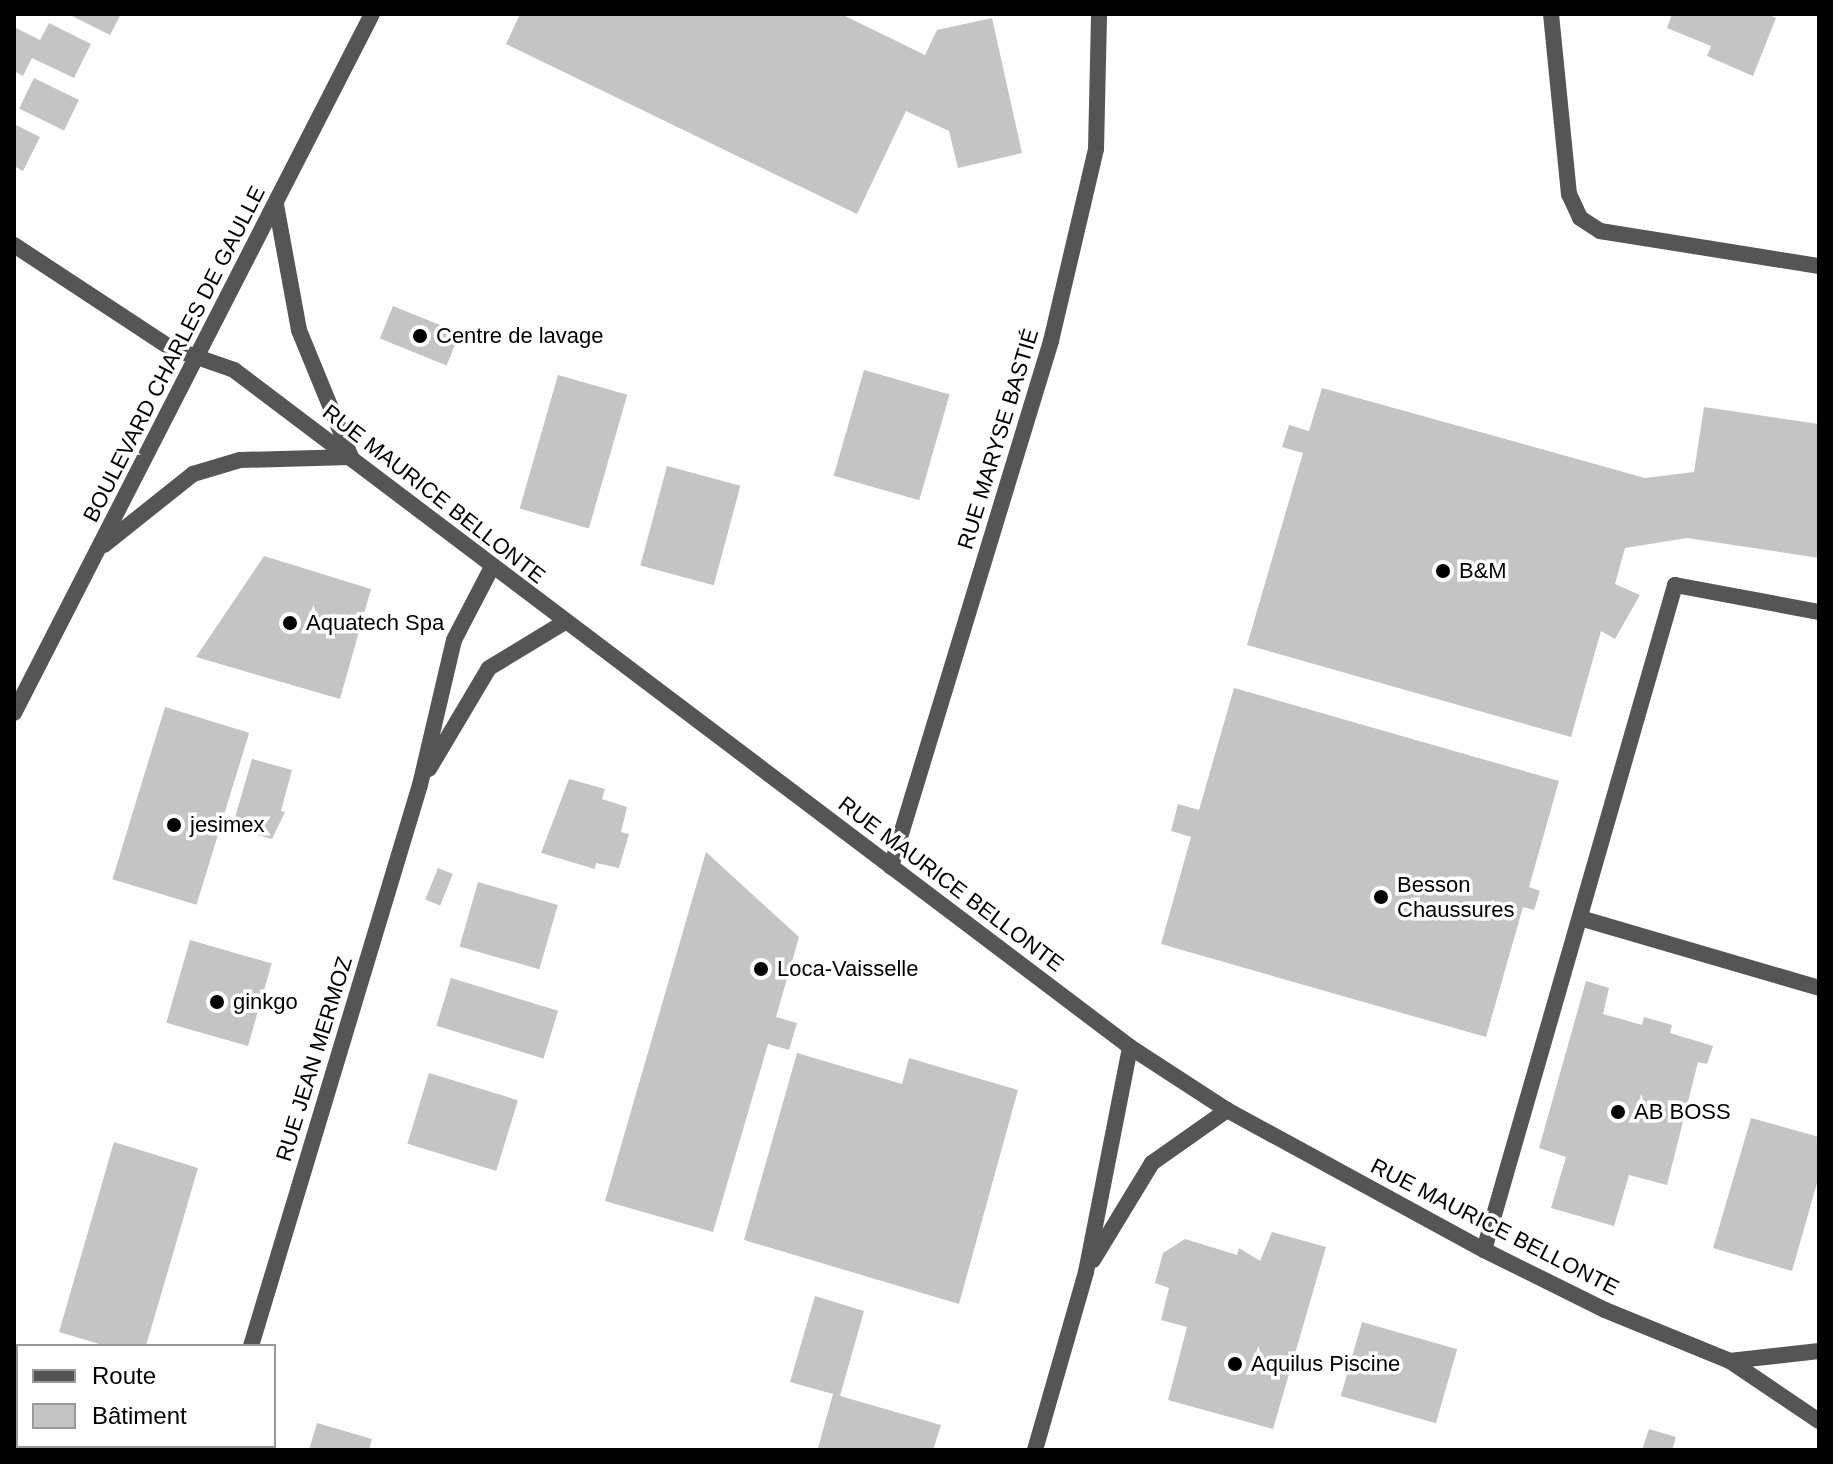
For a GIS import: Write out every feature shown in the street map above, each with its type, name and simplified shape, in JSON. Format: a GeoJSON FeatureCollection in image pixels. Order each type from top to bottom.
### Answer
{"type":"FeatureCollection","features":[{"type":"Feature","properties":{"kind":"street","name":"BOULEVARD CHARLES DE GAULLE"},"geometry":{"type":"LineString","coordinates":[[14,713],[372,14]]}},
{"type":"Feature","properties":{"kind":"street","name":"RUE MARYSE BASTIÉ"},"geometry":{"type":"LineString","coordinates":[[891,867],[1051,341],[1096,149],[1099,14]]}},
{"type":"Feature","properties":{"kind":"street"},"geometry":{"type":"LineString","coordinates":[[1551,14],[1569,194],[1580,218],[1600,231],[1819,266]]}},
{"type":"Feature","properties":{"kind":"street"},"geometry":{"type":"LineString","coordinates":[[99,550],[193,474],[240,460],[351,457],[299,330],[276,205]]}},
{"type":"Feature","properties":{"kind":"street","name":"RUE MAURICE BELLONTE"},"geometry":{"type":"LineString","coordinates":[[14,245],[171,348],[234,370],[1130,1047],[1227,1110],[1484,1250],[1605,1310],[1730,1361],[1819,1421]]}},
{"type":"Feature","properties":{"kind":"street","name":"RUE JEAN MERMOZ"},"geometry":{"type":"LineString","coordinates":[[252,1344],[420,785],[454,640],[492,567]]}},
{"type":"Feature","properties":{"kind":"street"},"geometry":{"type":"LineString","coordinates":[[1484,1250],[1675,585],[1819,612]]}},
{"type":"Feature","properties":{"kind":"street","name":"RUE JEAN MERMOZ"},"geometry":{"type":"LineString","coordinates":[[420,785],[489,668],[565,622]]}},
{"type":"Feature","properties":{"kind":"street"},"geometry":{"type":"LineString","coordinates":[[1580,918],[1819,988]]}},
{"type":"Feature","properties":{"kind":"street"},"geometry":{"type":"LineString","coordinates":[[1035,1450],[1086,1272],[1130,1047]]}},
{"type":"Feature","properties":{"kind":"street"},"geometry":{"type":"LineString","coordinates":[[1086,1272],[1152,1163],[1227,1110]]}},
{"type":"Feature","properties":{"kind":"street"},"geometry":{"type":"LineString","coordinates":[[1730,1361],[1819,1351]]}},
{"type":"Feature","properties":{"kind":"building"},"geometry":{"type":"Polygon","coordinates":[[[68,14],[121,14],[110,35],[68,14]]]}},
{"type":"Feature","properties":{"kind":"building"},"geometry":{"type":"Polygon","coordinates":[[[520,14],[841,14],[925,55],[937,30],[992,18],[1022,153],[958,168],[949,131],[906,111],[857,214],[506,44],[520,14]]]}},
{"type":"Feature","properties":{"kind":"building"},"geometry":{"type":"Polygon","coordinates":[[[1672,14],[1766,14],[1776,18],[1753,76],[1707,56],[1711,46],[1667,28],[1672,14]]]}},
{"type":"Feature","properties":{"kind":"building"},"geometry":{"type":"Polygon","coordinates":[[[49,23],[91,44],[74,78],[32,58],[23,76],[14,71],[14,27],[40,40],[49,23]]]}},
{"type":"Feature","properties":{"kind":"building"},"geometry":{"type":"Polygon","coordinates":[[[34,78],[79,100],[64,130],[19,109],[34,78]]]}},
{"type":"Feature","properties":{"kind":"building"},"geometry":{"type":"Polygon","coordinates":[[[14,124],[40,137],[23,171],[14,166],[14,124]]]}},
{"type":"Feature","properties":{"kind":"building","name":"Centre de lavage"},"geometry":{"type":"Polygon","coordinates":[[[393,306],[460,333],[447,365],[380,338],[393,306]]]}},
{"type":"Feature","properties":{"kind":"building"},"geometry":{"type":"Polygon","coordinates":[[[864,370],[950,395],[919,500],[834,476],[864,370]]]}},
{"type":"Feature","properties":{"kind":"building"},"geometry":{"type":"Polygon","coordinates":[[[558,375],[627,395],[589,528],[520,509],[558,375]]]}},
{"type":"Feature","properties":{"kind":"building","name":"B&M"},"geometry":{"type":"Polygon","coordinates":[[[1322,388],[1645,478],[1694,472],[1704,407],[1819,424],[1819,558],[1687,538],[1625,548],[1615,584],[1640,595],[1615,639],[1601,631],[1571,737],[1247,645],[1303,453],[1282,447],[1289,425],[1309,431],[1322,388]]]}},
{"type":"Feature","properties":{"kind":"building"},"geometry":{"type":"Polygon","coordinates":[[[667,466],[740,486],[714,585],[640,565],[667,466]]]}},
{"type":"Feature","properties":{"kind":"building","name":"Aquatech Spa"},"geometry":{"type":"Polygon","coordinates":[[[264,556],[371,589],[340,699],[196,657],[264,556]]]}},
{"type":"Feature","properties":{"kind":"building"},"geometry":{"type":"Polygon","coordinates":[[[1234,688],[1559,781],[1529,887],[1540,891],[1534,910],[1523,907],[1486,1037],[1161,944],[1191,837],[1171,831],[1178,804],[1199,810],[1234,688]]]}},
{"type":"Feature","properties":{"kind":"building","name":"jesimex"},"geometry":{"type":"Polygon","coordinates":[[[165,707],[249,733],[197,905],[112,879],[165,707]]]}},
{"type":"Feature","properties":{"kind":"building"},"geometry":{"type":"Polygon","coordinates":[[[252,759],[292,770],[281,811],[285,812],[272,839],[232,828],[252,759]]]}},
{"type":"Feature","properties":{"kind":"building"},"geometry":{"type":"Polygon","coordinates":[[[569,779],[605,789],[602,799],[627,807],[621,832],[629,834],[619,868],[596,863],[595,869],[541,853],[569,779]]]}},
{"type":"Feature","properties":{"kind":"building"},"geometry":{"type":"Polygon","coordinates":[[[706,852],[799,937],[776,1017],[797,1023],[789,1050],[768,1044],[713,1232],[605,1201],[706,852]]]}},
{"type":"Feature","properties":{"kind":"building"},"geometry":{"type":"Polygon","coordinates":[[[438,868],[453,874],[440,906],[425,900],[438,868]]]}},
{"type":"Feature","properties":{"kind":"building"},"geometry":{"type":"Polygon","coordinates":[[[478,882],[558,905],[539,969],[460,946],[478,882]]]}},
{"type":"Feature","properties":{"kind":"building","name":"ginkgo"},"geometry":{"type":"Polygon","coordinates":[[[190,940],[272,963],[248,1046],[166,1023],[190,940]]]}},
{"type":"Feature","properties":{"kind":"building"},"geometry":{"type":"Polygon","coordinates":[[[451,978],[558,1011],[543,1059],[436,1026],[451,978]]]}},
{"type":"Feature","properties":{"kind":"building","name":"AB BOSS"},"geometry":{"type":"Polygon","coordinates":[[[1586,981],[1609,988],[1603,1014],[1642,1025],[1644,1017],[1672,1025],[1670,1033],[1713,1046],[1707,1064],[1698,1062],[1667,1185],[1629,1175],[1614,1226],[1551,1208],[1566,1157],[1539,1148],[1586,981]]]}},
{"type":"Feature","properties":{"kind":"building"},"geometry":{"type":"Polygon","coordinates":[[[797,1053],[902,1084],[909,1058],[1018,1090],[959,1304],[744,1240],[797,1053]]]}},
{"type":"Feature","properties":{"kind":"building"},"geometry":{"type":"Polygon","coordinates":[[[429,1073],[518,1100],[496,1171],[407,1144],[429,1073]]]}},
{"type":"Feature","properties":{"kind":"building"},"geometry":{"type":"Polygon","coordinates":[[[1751,1118],[1819,1137],[1819,1176],[1792,1271],[1713,1248],[1751,1118]]]}},
{"type":"Feature","properties":{"kind":"building"},"geometry":{"type":"Polygon","coordinates":[[[114,1142],[198,1168],[147,1344],[99,1344],[59,1332],[114,1142]]]}},
{"type":"Feature","properties":{"kind":"building","name":"Aquilus Piscine"},"geometry":{"type":"Polygon","coordinates":[[[1272,1232],[1326,1247],[1273,1429],[1168,1400],[1187,1327],[1161,1320],[1169,1288],[1155,1283],[1163,1253],[1185,1239],[1237,1255],[1239,1248],[1260,1261],[1272,1232]]]}},
{"type":"Feature","properties":{"kind":"building"},"geometry":{"type":"Polygon","coordinates":[[[815,1296],[864,1311],[840,1396],[941,1425],[933,1450],[818,1448],[833,1394],[790,1382],[815,1296]]]}},
{"type":"Feature","properties":{"kind":"building"},"geometry":{"type":"Polygon","coordinates":[[[1362,1322],[1457,1349],[1436,1423],[1341,1396],[1362,1322]]]}},
{"type":"Feature","properties":{"kind":"building"},"geometry":{"type":"Polygon","coordinates":[[[317,1423],[372,1439],[369,1450],[309,1450],[317,1423]]]}},
{"type":"Feature","properties":{"kind":"building"},"geometry":{"type":"Polygon","coordinates":[[[1649,1429],[1676,1437],[1672,1450],[1642,1450],[1649,1429]]]}},
{"type":"Feature","properties":{"kind":"place","name":"Centre de lavage"},"geometry":{"type":"Point","coordinates":[420,336]}},
{"type":"Feature","properties":{"kind":"place","name":"B&M"},"geometry":{"type":"Point","coordinates":[1443,571]}},
{"type":"Feature","properties":{"kind":"place","name":"Aquatech Spa"},"geometry":{"type":"Point","coordinates":[290,623]}},
{"type":"Feature","properties":{"kind":"place","name":"jesimex"},"geometry":{"type":"Point","coordinates":[174,825]}},
{"type":"Feature","properties":{"kind":"place","name":"Besson Chaussures"},"geometry":{"type":"Point","coordinates":[1381,897]}},
{"type":"Feature","properties":{"kind":"place","name":"Loca-Vaisselle"},"geometry":{"type":"Point","coordinates":[761,969]}},
{"type":"Feature","properties":{"kind":"place","name":"ginkgo"},"geometry":{"type":"Point","coordinates":[217,1002]}},
{"type":"Feature","properties":{"kind":"place","name":"AB BOSS"},"geometry":{"type":"Point","coordinates":[1618,1112]}},
{"type":"Feature","properties":{"kind":"place","name":"Aquilus Piscine"},"geometry":{"type":"Point","coordinates":[1235,1364]}}]}
